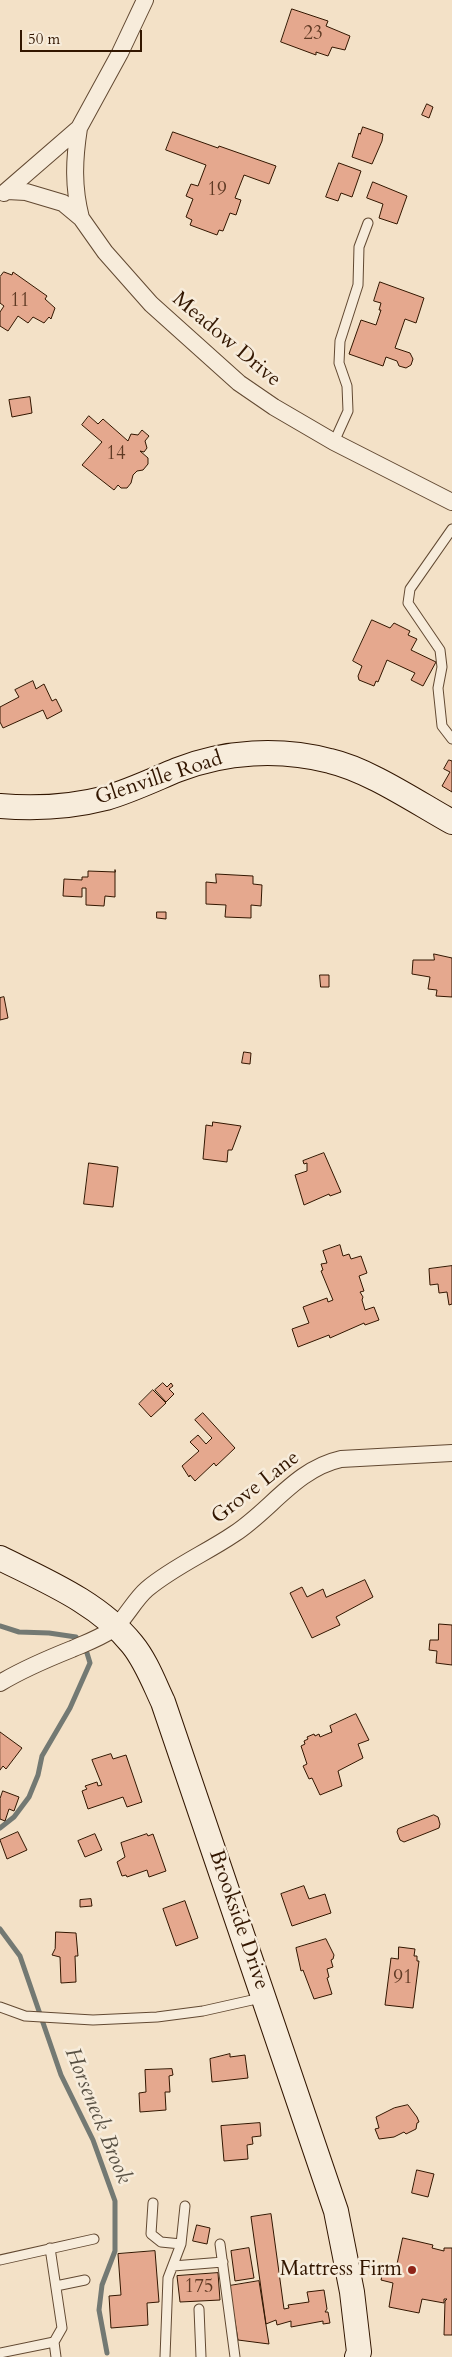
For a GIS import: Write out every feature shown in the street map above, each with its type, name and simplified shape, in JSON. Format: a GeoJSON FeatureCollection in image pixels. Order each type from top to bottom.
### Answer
{"type":"FeatureCollection","features":[{"type":"Feature","properties":{"kind":"street"},"geometry":{"type":"LineString","coordinates":[[4,194],[79,128],[120,53],[145,0]]}},
{"type":"Feature","properties":{"kind":"street","name":"Meadow Drive"},"geometry":{"type":"LineString","coordinates":[[79,128],[74,170],[75,193],[81,218]]}},
{"type":"Feature","properties":{"kind":"street","name":"Meadow Drive"},"geometry":{"type":"LineString","coordinates":[[4,194],[26,192],[63,203],[81,218],[105,252],[151,304],[193,344],[239,383],[274,407],[334,442],[452,502]]}},
{"type":"Feature","properties":{"kind":"street","name":"Glenville Road"},"geometry":{"type":"LineString","coordinates":[[0,806],[80,804],[106,798],[178,770],[229,756],[264,752],[296,754],[344,766],[365,774],[452,822]]}},
{"type":"Feature","properties":{"kind":"street","name":"Grove Lane"},"geometry":{"type":"LineString","coordinates":[[108,1632],[147,1588],[235,1534],[259,1516],[281,1494],[324,1463],[341,1460],[452,1453]]}},
{"type":"Feature","properties":{"kind":"street","name":"Brookside Drive"},"geometry":{"type":"LineString","coordinates":[[0,1558],[81,1600],[108,1632],[132,1644],[144,1663],[163,1702],[336,2211],[352,2292],[359,2352],[357,2357]]}},
{"type":"Feature","properties":{"kind":"street"},"geometry":{"type":"LineString","coordinates":[[0,1683],[25,1668],[108,1632]]}},
{"type":"Feature","properties":{"kind":"lane"},"geometry":{"type":"LineString","coordinates":[[334,442],[348,411],[347,386],[339,363],[340,341],[358,285],[359,247],[368,223]]}},
{"type":"Feature","properties":{"kind":"lane"},"geometry":{"type":"LineString","coordinates":[[452,530],[410,589],[408,603],[440,650],[442,667],[438,688],[442,726],[452,739]]}},
{"type":"Feature","properties":{"kind":"lane"},"geometry":{"type":"LineString","coordinates":[[0,2007],[29,2016],[93,2020],[157,2017],[203,2011],[264,1998]]}},
{"type":"Feature","properties":{"kind":"lane"},"geometry":{"type":"LineString","coordinates":[[153,2203],[151,2234],[160,2242],[181,2244]]}},
{"type":"Feature","properties":{"kind":"lane"},"geometry":{"type":"LineString","coordinates":[[165,2357],[168,2278],[181,2244],[184,2206]]}},
{"type":"Feature","properties":{"kind":"lane"},"geometry":{"type":"LineString","coordinates":[[0,2260],[94,2239]]}},
{"type":"Feature","properties":{"kind":"lane"},"geometry":{"type":"LineString","coordinates":[[220,2244],[235,2357]]}},
{"type":"Feature","properties":{"kind":"lane"},"geometry":{"type":"LineString","coordinates":[[50,2248],[62,2328],[54,2342],[56,2357]]}},
{"type":"Feature","properties":{"kind":"lane"},"geometry":{"type":"LineString","coordinates":[[173,2266],[223,2262]]}},
{"type":"Feature","properties":{"kind":"lane"},"geometry":{"type":"LineString","coordinates":[[56,2286],[86,2280]]}},
{"type":"Feature","properties":{"kind":"lane"},"geometry":{"type":"LineString","coordinates":[[199,2309],[201,2357]]}},
{"type":"Feature","properties":{"kind":"lane"},"geometry":{"type":"LineString","coordinates":[[0,2352],[54,2342]]}},
{"type":"Feature","properties":{"kind":"building"},"geometry":{"type":"Polygon","coordinates":[[[292,9],[328,21],[326,26],[350,36],[345,50],[332,47],[328,56],[316,52],[316,55],[281,42],[292,9]]]}},
{"type":"Feature","properties":{"kind":"building"},"geometry":{"type":"Polygon","coordinates":[[[427,104],[433,107],[429,118],[422,115],[427,104]]]}},
{"type":"Feature","properties":{"kind":"building"},"geometry":{"type":"Polygon","coordinates":[[[363,127],[383,134],[372,164],[352,157],[359,133],[363,127]]]}},
{"type":"Feature","properties":{"kind":"building"},"geometry":{"type":"Polygon","coordinates":[[[173,132],[276,166],[269,184],[244,175],[235,198],[241,200],[236,215],[230,213],[223,231],[219,230],[217,235],[190,225],[192,220],[186,217],[193,199],[186,196],[191,184],[198,186],[206,165],[166,150],[173,132]]]}},
{"type":"Feature","properties":{"kind":"building"},"geometry":{"type":"Polygon","coordinates":[[[339,163],[361,171],[352,197],[341,193],[338,201],[326,197],[339,163]]]}},
{"type":"Feature","properties":{"kind":"building"},"geometry":{"type":"Polygon","coordinates":[[[373,182],[407,196],[397,224],[379,218],[383,204],[367,198],[373,182]]]}},
{"type":"Feature","properties":{"kind":"building"},"geometry":{"type":"Polygon","coordinates":[[[4,272],[12,275],[13,272],[47,296],[45,299],[55,308],[51,319],[49,317],[44,323],[33,317],[28,323],[18,316],[8,331],[0,326],[0,312],[4,306],[0,303],[0,277],[4,272]]]}},
{"type":"Feature","properties":{"kind":"building"},"geometry":{"type":"Polygon","coordinates":[[[380,282],[424,298],[416,323],[405,319],[395,348],[410,353],[413,359],[411,365],[406,368],[399,366],[397,361],[386,357],[383,366],[349,354],[361,320],[376,325],[381,310],[379,310],[381,303],[374,301],[380,282]]]}},
{"type":"Feature","properties":{"kind":"building"},"geometry":{"type":"Polygon","coordinates":[[[30,397],[32,413],[12,417],[9,400],[30,397]]]}},
{"type":"Feature","properties":{"kind":"building"},"geometry":{"type":"Polygon","coordinates":[[[89,416],[98,424],[103,419],[128,441],[131,434],[138,435],[142,430],[149,436],[145,441],[147,448],[144,452],[140,451],[148,458],[148,464],[143,470],[137,471],[133,475],[131,483],[127,488],[121,488],[118,485],[114,490],[82,465],[102,442],[82,425],[89,416]]]}},
{"type":"Feature","properties":{"kind":"building"},"geometry":{"type":"Polygon","coordinates":[[[372,620],[390,628],[394,623],[410,631],[408,635],[417,639],[411,650],[436,662],[423,686],[411,680],[415,673],[387,660],[378,682],[376,681],[374,686],[359,680],[358,676],[362,666],[353,661],[372,620]]]}},
{"type":"Feature","properties":{"kind":"building"},"geometry":{"type":"Polygon","coordinates":[[[33,681],[36,689],[44,684],[52,701],[56,699],[62,711],[47,719],[43,710],[3,728],[0,722],[0,707],[19,697],[15,690],[33,681]]]}},
{"type":"Feature","properties":{"kind":"building"},"geometry":{"type":"Polygon","coordinates":[[[449,760],[452,761],[452,792],[442,786],[450,772],[444,769],[449,760]]]}},
{"type":"Feature","properties":{"kind":"building"},"geometry":{"type":"Polygon","coordinates":[[[88,871],[115,872],[115,897],[105,896],[104,906],[86,905],[86,888],[82,888],[82,897],[63,896],[64,879],[82,880],[82,877],[88,877],[88,871]]]}},
{"type":"Feature","properties":{"kind":"building"},"geometry":{"type":"Polygon","coordinates":[[[216,874],[253,876],[253,884],[262,885],[261,906],[251,905],[251,918],[225,917],[226,905],[206,904],[206,882],[216,883],[216,874]]]}},
{"type":"Feature","properties":{"kind":"building"},"geometry":{"type":"Polygon","coordinates":[[[157,912],[166,912],[166,919],[157,918],[157,912]]]}},
{"type":"Feature","properties":{"kind":"building"},"geometry":{"type":"Polygon","coordinates":[[[434,954],[452,958],[452,997],[436,996],[437,990],[428,989],[430,977],[412,974],[413,960],[434,960],[434,954]]]}},
{"type":"Feature","properties":{"kind":"building"},"geometry":{"type":"Polygon","coordinates":[[[320,975],[329,975],[329,987],[321,987],[320,975]]]}},
{"type":"Feature","properties":{"kind":"building"},"geometry":{"type":"Polygon","coordinates":[[[4,997],[8,1018],[0,1020],[0,998],[4,997]]]}},
{"type":"Feature","properties":{"kind":"building"},"geometry":{"type":"Polygon","coordinates":[[[244,1052],[251,1053],[250,1064],[242,1063],[244,1052]]]}},
{"type":"Feature","properties":{"kind":"building"},"geometry":{"type":"Polygon","coordinates":[[[213,1122],[241,1126],[232,1150],[228,1150],[227,1162],[203,1159],[206,1125],[212,1126],[213,1122]]]}},
{"type":"Feature","properties":{"kind":"building"},"geometry":{"type":"Polygon","coordinates":[[[324,1153],[341,1192],[330,1196],[329,1194],[304,1205],[295,1175],[307,1171],[307,1163],[304,1164],[303,1161],[324,1153]]]}},
{"type":"Feature","properties":{"kind":"building"},"geometry":{"type":"Polygon","coordinates":[[[89,1163],[118,1167],[113,1207],[84,1204],[89,1163]]]}},
{"type":"Feature","properties":{"kind":"building"},"geometry":{"type":"Polygon","coordinates":[[[340,1245],[343,1256],[349,1254],[351,1259],[361,1256],[367,1273],[359,1276],[364,1291],[360,1292],[363,1297],[362,1300],[365,1310],[374,1307],[379,1320],[365,1325],[364,1323],[330,1338],[329,1335],[298,1347],[292,1329],[309,1323],[303,1307],[327,1298],[328,1302],[333,1300],[321,1271],[323,1270],[321,1264],[327,1263],[323,1251],[340,1245]]]}},
{"type":"Feature","properties":{"kind":"building"},"geometry":{"type":"Polygon","coordinates":[[[452,1266],[452,1304],[449,1305],[447,1292],[439,1293],[438,1284],[430,1285],[429,1269],[452,1266]]]}},
{"type":"Feature","properties":{"kind":"building"},"geometry":{"type":"Polygon","coordinates":[[[163,1383],[167,1387],[171,1383],[173,1386],[169,1389],[174,1394],[166,1402],[155,1390],[163,1383]]]}},
{"type":"Feature","properties":{"kind":"building"},"geometry":{"type":"Polygon","coordinates":[[[153,1390],[166,1403],[151,1417],[139,1404],[153,1390]]]}},
{"type":"Feature","properties":{"kind":"building"},"geometry":{"type":"Polygon","coordinates":[[[203,1413],[235,1448],[216,1466],[214,1463],[195,1481],[190,1475],[189,1477],[182,1466],[199,1451],[190,1442],[198,1435],[206,1444],[212,1438],[195,1420],[203,1413]]]}},
{"type":"Feature","properties":{"kind":"building"},"geometry":{"type":"Polygon","coordinates":[[[365,1580],[373,1597],[336,1617],[340,1625],[312,1638],[290,1593],[302,1587],[307,1597],[323,1589],[326,1597],[365,1580]]]}},
{"type":"Feature","properties":{"kind":"building"},"geometry":{"type":"Polygon","coordinates":[[[439,1624],[452,1625],[452,1665],[436,1663],[437,1651],[429,1650],[430,1640],[438,1640],[439,1624]]]}},
{"type":"Feature","properties":{"kind":"building"},"geometry":{"type":"Polygon","coordinates":[[[356,1714],[369,1740],[358,1744],[363,1758],[338,1771],[342,1786],[320,1795],[312,1778],[309,1779],[303,1766],[307,1764],[301,1746],[305,1744],[304,1741],[308,1739],[307,1737],[319,1734],[320,1737],[332,1732],[330,1726],[356,1714]]]}},
{"type":"Feature","properties":{"kind":"building"},"geometry":{"type":"Polygon","coordinates":[[[0,1732],[22,1748],[6,1769],[3,1766],[0,1770],[0,1732]]]}},
{"type":"Feature","properties":{"kind":"building"},"geometry":{"type":"Polygon","coordinates":[[[111,1754],[113,1759],[126,1755],[142,1802],[127,1807],[123,1797],[88,1809],[82,1791],[87,1789],[85,1786],[97,1782],[98,1786],[102,1785],[92,1760],[111,1754]]]}},
{"type":"Feature","properties":{"kind":"building"},"geometry":{"type":"Polygon","coordinates":[[[3,1791],[19,1797],[14,1811],[9,1809],[5,1821],[0,1819],[0,1799],[3,1791]]]}},
{"type":"Feature","properties":{"kind":"building"},"geometry":{"type":"Polygon","coordinates":[[[434,1815],[438,1817],[439,1828],[404,1842],[400,1840],[397,1832],[398,1829],[434,1815]]]}},
{"type":"Feature","properties":{"kind":"building"},"geometry":{"type":"Polygon","coordinates":[[[18,1832],[27,1850],[7,1859],[0,1840],[18,1832]]]}},
{"type":"Feature","properties":{"kind":"building"},"geometry":{"type":"Polygon","coordinates":[[[95,1834],[102,1850],[85,1857],[78,1841],[95,1834]]]}},
{"type":"Feature","properties":{"kind":"building"},"geometry":{"type":"Polygon","coordinates":[[[147,1834],[148,1836],[153,1834],[166,1871],[149,1877],[147,1870],[127,1877],[126,1875],[122,1876],[117,1862],[125,1857],[121,1843],[147,1834]]]}},
{"type":"Feature","properties":{"kind":"building"},"geometry":{"type":"Polygon","coordinates":[[[304,1886],[309,1899],[325,1894],[331,1913],[292,1926],[281,1894],[304,1886]]]}},
{"type":"Feature","properties":{"kind":"building"},"geometry":{"type":"Polygon","coordinates":[[[91,1899],[92,1906],[80,1907],[80,1900],[91,1899]]]}},
{"type":"Feature","properties":{"kind":"building"},"geometry":{"type":"Polygon","coordinates":[[[185,1901],[198,1938],[176,1946],[163,1909],[185,1901]]]}},
{"type":"Feature","properties":{"kind":"building"},"geometry":{"type":"Polygon","coordinates":[[[56,1932],[76,1933],[78,1956],[75,1956],[76,1982],[61,1983],[60,1957],[52,1955],[55,1949],[56,1932]]]}},
{"type":"Feature","properties":{"kind":"building"},"geometry":{"type":"Polygon","coordinates":[[[326,1939],[334,1955],[331,1960],[333,1967],[327,1969],[329,1977],[327,1978],[332,1994],[314,1999],[303,1970],[301,1971],[296,1948],[326,1939]]]}},
{"type":"Feature","properties":{"kind":"building"},"geometry":{"type":"Polygon","coordinates":[[[399,1947],[415,1949],[414,1956],[417,1956],[417,1961],[419,1961],[413,2008],[385,2005],[391,1958],[398,1959],[399,1947]]]}},
{"type":"Feature","properties":{"kind":"building"},"geometry":{"type":"Polygon","coordinates":[[[230,2054],[230,2057],[245,2055],[248,2078],[212,2082],[210,2059],[230,2054]]]}},
{"type":"Feature","properties":{"kind":"building"},"geometry":{"type":"Polygon","coordinates":[[[172,2069],[173,2075],[169,2076],[170,2092],[165,2092],[166,2110],[140,2112],[139,2093],[146,2092],[145,2070],[172,2069]]]}},
{"type":"Feature","properties":{"kind":"building"},"geometry":{"type":"Polygon","coordinates":[[[408,2105],[419,2122],[416,2129],[406,2134],[404,2132],[394,2137],[379,2139],[375,2129],[379,2128],[376,2117],[394,2108],[408,2105]]]}},
{"type":"Feature","properties":{"kind":"building"},"geometry":{"type":"Polygon","coordinates":[[[260,2123],[261,2136],[252,2137],[253,2144],[247,2145],[248,2159],[224,2161],[221,2126],[260,2123]]]}},
{"type":"Feature","properties":{"kind":"building"},"geometry":{"type":"Polygon","coordinates":[[[417,2170],[434,2174],[428,2197],[412,2193],[417,2170]]]}},
{"type":"Feature","properties":{"kind":"building"},"geometry":{"type":"Polygon","coordinates":[[[271,2214],[284,2309],[289,2308],[288,2305],[309,2302],[307,2292],[324,2290],[327,2309],[325,2312],[328,2312],[330,2323],[323,2324],[323,2321],[291,2327],[291,2321],[277,2325],[276,2320],[266,2324],[251,2217],[271,2214]]]}},
{"type":"Feature","properties":{"kind":"building"},"geometry":{"type":"Polygon","coordinates":[[[197,2225],[210,2228],[207,2244],[193,2241],[197,2225]]]}},
{"type":"Feature","properties":{"kind":"building"},"geometry":{"type":"Polygon","coordinates":[[[403,2238],[433,2245],[432,2248],[444,2251],[444,2248],[452,2248],[452,2335],[444,2335],[445,2301],[447,2299],[444,2299],[444,2303],[422,2299],[419,2313],[389,2307],[393,2283],[381,2280],[385,2264],[396,2267],[403,2238]]]}},
{"type":"Feature","properties":{"kind":"building"},"geometry":{"type":"Polygon","coordinates":[[[249,2248],[254,2278],[235,2281],[231,2251],[249,2248]]]}},
{"type":"Feature","properties":{"kind":"building"},"geometry":{"type":"Polygon","coordinates":[[[155,2251],[159,2302],[147,2303],[148,2325],[111,2328],[109,2296],[121,2295],[118,2254],[155,2251]]]}},
{"type":"Feature","properties":{"kind":"building"},"geometry":{"type":"Polygon","coordinates":[[[218,2273],[220,2300],[180,2302],[177,2276],[218,2273]]]}},
{"type":"Feature","properties":{"kind":"building"},"geometry":{"type":"Polygon","coordinates":[[[259,2281],[269,2344],[238,2340],[229,2286],[259,2281]]]}},
{"type":"Feature","properties":{"kind":"waterway","name":"Horseneck Brook"},"geometry":{"type":"LineString","coordinates":[[0,1626],[19,1632],[49,1633],[76,1637],[87,1653],[90,1663],[70,1708],[42,1756],[38,1775],[29,1797],[14,1817],[0,1828]]}},
{"type":"Feature","properties":{"kind":"waterway","name":"Horseneck Brook"},"geometry":{"type":"LineString","coordinates":[[0,1929],[20,1956],[61,2075],[93,2140],[115,2201],[115,2251],[102,2285],[99,2310],[107,2353]]}},
{"type":"Feature","properties":{"kind":"place","name":"Mattress Firm"},"geometry":{"type":"Point","coordinates":[412,2270]}}]}
